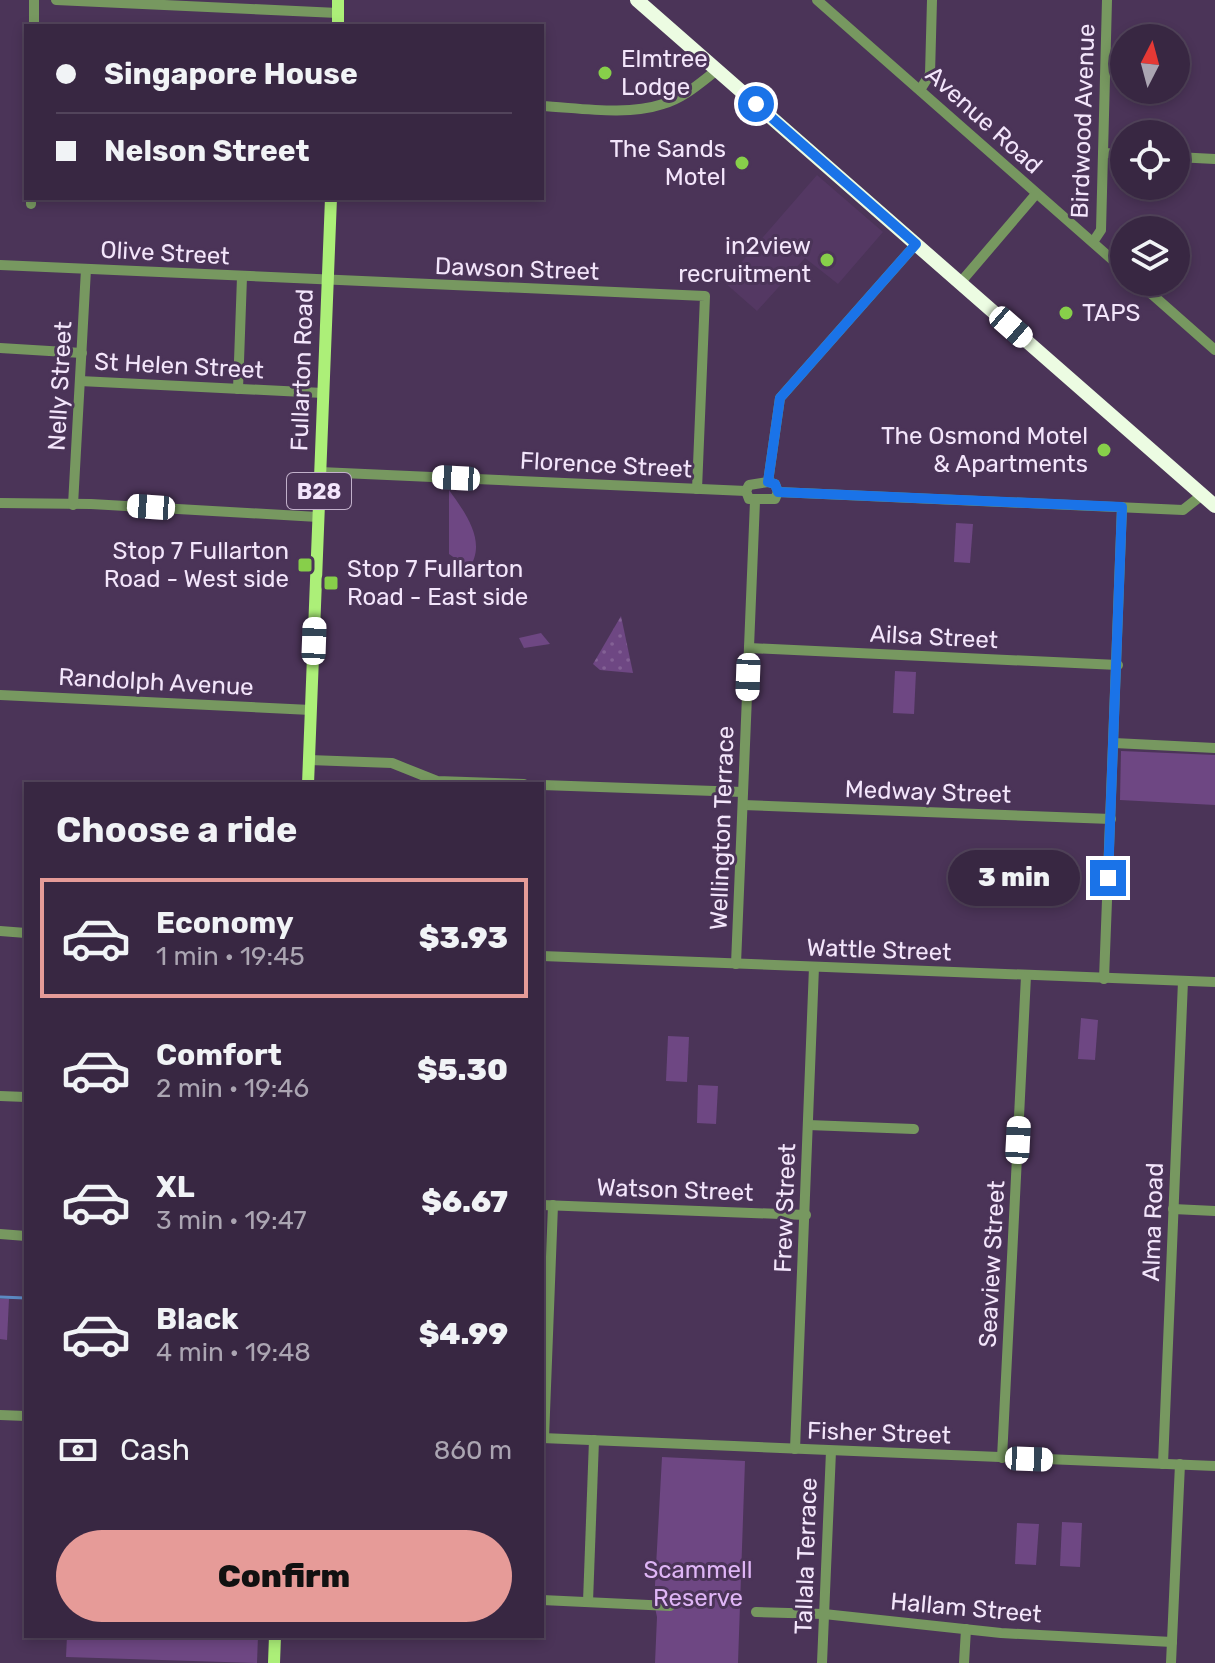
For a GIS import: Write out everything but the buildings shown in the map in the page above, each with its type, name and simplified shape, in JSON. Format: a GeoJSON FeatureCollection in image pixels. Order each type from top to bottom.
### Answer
{"type":"FeatureCollection","features":[{"type":"Feature","properties":{"kind":"highway"},"geometry":{"type":"LineString","coordinates":[[637,0],[1215,506]]}},
{"type":"Feature","properties":{"kind":"main road","name":"Fullarton Road"},"geometry":{"type":"LineString","coordinates":[[308,782],[331,200]]}},
{"type":"Feature","properties":{"kind":"main road"},"geometry":{"type":"LineString","coordinates":[[274,1663],[275,1638]]}},
{"type":"Feature","properties":{"kind":"street"},"geometry":{"type":"LineString","coordinates":[[34,0],[34,24]]}},
{"type":"Feature","properties":{"kind":"street"},"geometry":{"type":"LineString","coordinates":[[56,0],[338,13]]}},
{"type":"Feature","properties":{"kind":"street","name":"Avenue Road"},"geometry":{"type":"LineString","coordinates":[[817,0],[1110,257]]}},
{"type":"Feature","properties":{"kind":"street"},"geometry":{"type":"LineString","coordinates":[[920,90],[930,74],[932,0]]}},
{"type":"Feature","properties":{"kind":"street","name":"Birdwood Avenue"},"geometry":{"type":"LineString","coordinates":[[1093,242],[1101,230],[1107,0]]}},
{"type":"Feature","properties":{"kind":"street"},"geometry":{"type":"LineString","coordinates":[[544,106],[612,109],[662,105],[687,93],[717,70]]}},
{"type":"Feature","properties":{"kind":"street"},"geometry":{"type":"LineString","coordinates":[[1103,153],[1110,153]]}},
{"type":"Feature","properties":{"kind":"street"},"geometry":{"type":"LineString","coordinates":[[1190,158],[1215,159]]}},
{"type":"Feature","properties":{"kind":"street"},"geometry":{"type":"LineString","coordinates":[[960,283],[1036,194]]}},
{"type":"Feature","properties":{"kind":"street"},"geometry":{"type":"LineString","coordinates":[[768,482],[780,398],[916,244]]}},
{"type":"Feature","properties":{"kind":"street","name":"Olive Street"},"geometry":{"type":"LineString","coordinates":[[0,265],[328,281]]}},
{"type":"Feature","properties":{"kind":"street","name":"Nelly Street"},"geometry":{"type":"LineString","coordinates":[[73,505],[86,269]]}},
{"type":"Feature","properties":{"kind":"street"},"geometry":{"type":"LineString","coordinates":[[238,389],[242,277]]}},
{"type":"Feature","properties":{"kind":"street","name":"Dawson Street"},"geometry":{"type":"LineString","coordinates":[[328,281],[705,296],[697,489]]}},
{"type":"Feature","properties":{"kind":"street"},"geometry":{"type":"LineString","coordinates":[[1154,296],[1215,350]]}},
{"type":"Feature","properties":{"kind":"street"},"geometry":{"type":"LineString","coordinates":[[0,348],[82,353]]}},
{"type":"Feature","properties":{"kind":"street","name":"St Helen Street"},"geometry":{"type":"LineString","coordinates":[[80,381],[323,393]]}},
{"type":"Feature","properties":{"kind":"street","name":"Florence Street"},"geometry":{"type":"LineString","coordinates":[[320,472],[746,491]]}},
{"type":"Feature","properties":{"kind":"street"},"geometry":{"type":"LineString","coordinates":[[768,482],[775,484],[778,492],[775,499],[755,501],[749,499],[746,491],[749,485],[768,482]]}},
{"type":"Feature","properties":{"kind":"street"},"geometry":{"type":"LineString","coordinates":[[778,492],[1183,510],[1202,495]]}},
{"type":"Feature","properties":{"kind":"street","name":"Wellington Terrace"},"geometry":{"type":"LineString","coordinates":[[736,964],[755,501]]}},
{"type":"Feature","properties":{"kind":"street"},"geometry":{"type":"LineString","coordinates":[[0,503],[318,517]]}},
{"type":"Feature","properties":{"kind":"street"},"geometry":{"type":"LineString","coordinates":[[1104,979],[1122,507]]}},
{"type":"Feature","properties":{"kind":"street","name":"Ailsa Street"},"geometry":{"type":"LineString","coordinates":[[749,648],[1118,665]]}},
{"type":"Feature","properties":{"kind":"street","name":"Randolph Avenue"},"geometry":{"type":"LineString","coordinates":[[0,695],[311,710]]}},
{"type":"Feature","properties":{"kind":"street"},"geometry":{"type":"LineString","coordinates":[[1114,743],[1215,748]]}},
{"type":"Feature","properties":{"kind":"street"},"geometry":{"type":"LineString","coordinates":[[309,760],[392,763],[437,781],[466,782]]}},
{"type":"Feature","properties":{"kind":"street"},"geometry":{"type":"LineString","coordinates":[[544,785],[743,792]]}},
{"type":"Feature","properties":{"kind":"street","name":"Medway Street"},"geometry":{"type":"LineString","coordinates":[[743,805],[1111,819]]}},
{"type":"Feature","properties":{"kind":"street"},"geometry":{"type":"LineString","coordinates":[[0,931],[24,933]]}},
{"type":"Feature","properties":{"kind":"street","name":"Wattle Street"},"geometry":{"type":"LineString","coordinates":[[544,956],[1215,982]]}},
{"type":"Feature","properties":{"kind":"street","name":"Frew Street"},"geometry":{"type":"LineString","coordinates":[[795,1449],[814,967]]}},
{"type":"Feature","properties":{"kind":"street","name":"Seaview Street"},"geometry":{"type":"LineString","coordinates":[[1002,1458],[1026,976]]}},
{"type":"Feature","properties":{"kind":"street","name":"Alma Road"},"geometry":{"type":"LineString","coordinates":[[1163,1464],[1183,981]]}},
{"type":"Feature","properties":{"kind":"street"},"geometry":{"type":"LineString","coordinates":[[0,1096],[24,1097]]}},
{"type":"Feature","properties":{"kind":"street"},"geometry":{"type":"LineString","coordinates":[[808,1125],[914,1129]]}},
{"type":"Feature","properties":{"kind":"street"},"geometry":{"type":"LineString","coordinates":[[544,1391],[548,1205]]}},
{"type":"Feature","properties":{"kind":"street","name":"Watson Street"},"geometry":{"type":"LineString","coordinates":[[548,1205],[806,1215]]}},
{"type":"Feature","properties":{"kind":"street"},"geometry":{"type":"LineString","coordinates":[[1173,1209],[1215,1211]]}},
{"type":"Feature","properties":{"kind":"street"},"geometry":{"type":"LineString","coordinates":[[0,1234],[24,1236]]}},
{"type":"Feature","properties":{"kind":"street"},"geometry":{"type":"LineString","coordinates":[[0,1415],[24,1416]]}},
{"type":"Feature","properties":{"kind":"street","name":"Fisher Street"},"geometry":{"type":"LineString","coordinates":[[544,1438],[1215,1466]]}},
{"type":"Feature","properties":{"kind":"street"},"geometry":{"type":"LineString","coordinates":[[588,1602],[594,1440]]}},
{"type":"Feature","properties":{"kind":"street","name":"Tallala Terrace"},"geometry":{"type":"LineString","coordinates":[[822,1663],[831,1451]]}},
{"type":"Feature","properties":{"kind":"street"},"geometry":{"type":"LineString","coordinates":[[1171,1663],[1180,1464]]}},
{"type":"Feature","properties":{"kind":"street"},"geometry":{"type":"LineString","coordinates":[[544,1600],[670,1606]]}},
{"type":"Feature","properties":{"kind":"street","name":"Hallam Street"},"geometry":{"type":"LineString","coordinates":[[756,1612],[824,1614],[966,1629],[1172,1642]]}},
{"type":"Feature","properties":{"kind":"street"},"geometry":{"type":"LineString","coordinates":[[964,1663],[966,1629]]}},
{"type":"Feature","properties":{"kind":"shaded area"},"geometry":{"type":"Polygon","coordinates":[[[817,175],[883,232],[838,284],[805,258],[757,311],[724,282],[817,175]]]}},
{"type":"Feature","properties":{"kind":"green space"},"geometry":{"type":"Polygon","coordinates":[[[449,490],[467,517],[475,537],[476,548],[469,568],[449,554],[449,490]]]}},
{"type":"Feature","properties":{"kind":"green space"},"geometry":{"type":"Polygon","coordinates":[[[956,523],[973,524],[970,563],[954,562],[956,523]]]}},
{"type":"Feature","properties":{"kind":"green space"},"geometry":{"type":"Polygon","coordinates":[[[621,616],[633,673],[600,670],[593,664],[621,616]]]}},
{"type":"Feature","properties":{"kind":"green space"},"geometry":{"type":"Polygon","coordinates":[[[541,633],[550,644],[524,648],[519,638],[541,633]]]}},
{"type":"Feature","properties":{"kind":"green space"},"geometry":{"type":"Polygon","coordinates":[[[895,671],[916,672],[914,714],[893,713],[895,671]]]}},
{"type":"Feature","properties":{"kind":"green space"},"geometry":{"type":"Polygon","coordinates":[[[1121,751],[1215,755],[1215,805],[1120,800],[1121,751]]]}},
{"type":"Feature","properties":{"kind":"green space"},"geometry":{"type":"Polygon","coordinates":[[[1023,866],[1040,867],[1037,901],[1021,901],[1023,866]]]}},
{"type":"Feature","properties":{"kind":"green space"},"geometry":{"type":"Polygon","coordinates":[[[1081,1018],[1098,1020],[1095,1060],[1078,1059],[1081,1018]]]}},
{"type":"Feature","properties":{"kind":"green space"},"geometry":{"type":"Polygon","coordinates":[[[668,1036],[689,1037],[687,1082],[666,1081],[668,1036]]]}},
{"type":"Feature","properties":{"kind":"green space"},"geometry":{"type":"Polygon","coordinates":[[[698,1085],[718,1086],[716,1124],[697,1123],[698,1085]]]}},
{"type":"Feature","properties":{"kind":"green space"},"geometry":{"type":"Polygon","coordinates":[[[0,1299],[9,1299],[7,1340],[0,1339],[0,1299]]]}},
{"type":"Feature","properties":{"kind":"green space","name":"Scammell Reserve"},"geometry":{"type":"Polygon","coordinates":[[[662,1457],[745,1461],[738,1663],[655,1663],[657,1617],[654,1603],[662,1457]]]}},
{"type":"Feature","properties":{"kind":"green space"},"geometry":{"type":"Polygon","coordinates":[[[1062,1522],[1082,1523],[1080,1567],[1060,1566],[1062,1522]]]}},
{"type":"Feature","properties":{"kind":"green space"},"geometry":{"type":"Polygon","coordinates":[[[1017,1523],[1039,1524],[1036,1565],[1015,1564],[1017,1523]]]}},
{"type":"Feature","properties":{"kind":"green space"},"geometry":{"type":"Polygon","coordinates":[[[67,1638],[258,1638],[257,1663],[66,1657],[67,1638]]]}},
{"type":"Feature","properties":{"kind":"waterway"},"geometry":{"type":"LineString","coordinates":[[0,1297],[24,1298]]}},
{"type":"Feature","properties":{"kind":"place","name":"Elmtree Lodge"},"geometry":{"type":"Point","coordinates":[605,73]}},
{"type":"Feature","properties":{"kind":"place","name":"The Sands Motel"},"geometry":{"type":"Point","coordinates":[742,163]}},
{"type":"Feature","properties":{"kind":"place","name":"in2view recruitment"},"geometry":{"type":"Point","coordinates":[827,260]}},
{"type":"Feature","properties":{"kind":"place","name":"TAPS"},"geometry":{"type":"Point","coordinates":[1066,313]}},
{"type":"Feature","properties":{"kind":"place","name":"The Osmond Motel & Apartments"},"geometry":{"type":"Point","coordinates":[1104,450]}},
{"type":"Feature","properties":{"kind":"place","name":"Stop 7 Fullarton Road - West side"},"geometry":{"type":"Point","coordinates":[305,565]}},
{"type":"Feature","properties":{"kind":"place","name":"Stop 7 Fullarton Road - East side"},"geometry":{"type":"Point","coordinates":[331,583]}},
{"type":"Feature","properties":{"kind":"route"},"geometry":{"type":"LineString","coordinates":[[756,104],[916,244],[780,398],[768,482],[775,484],[778,492],[1122,507],[1108,878]]}}]}
